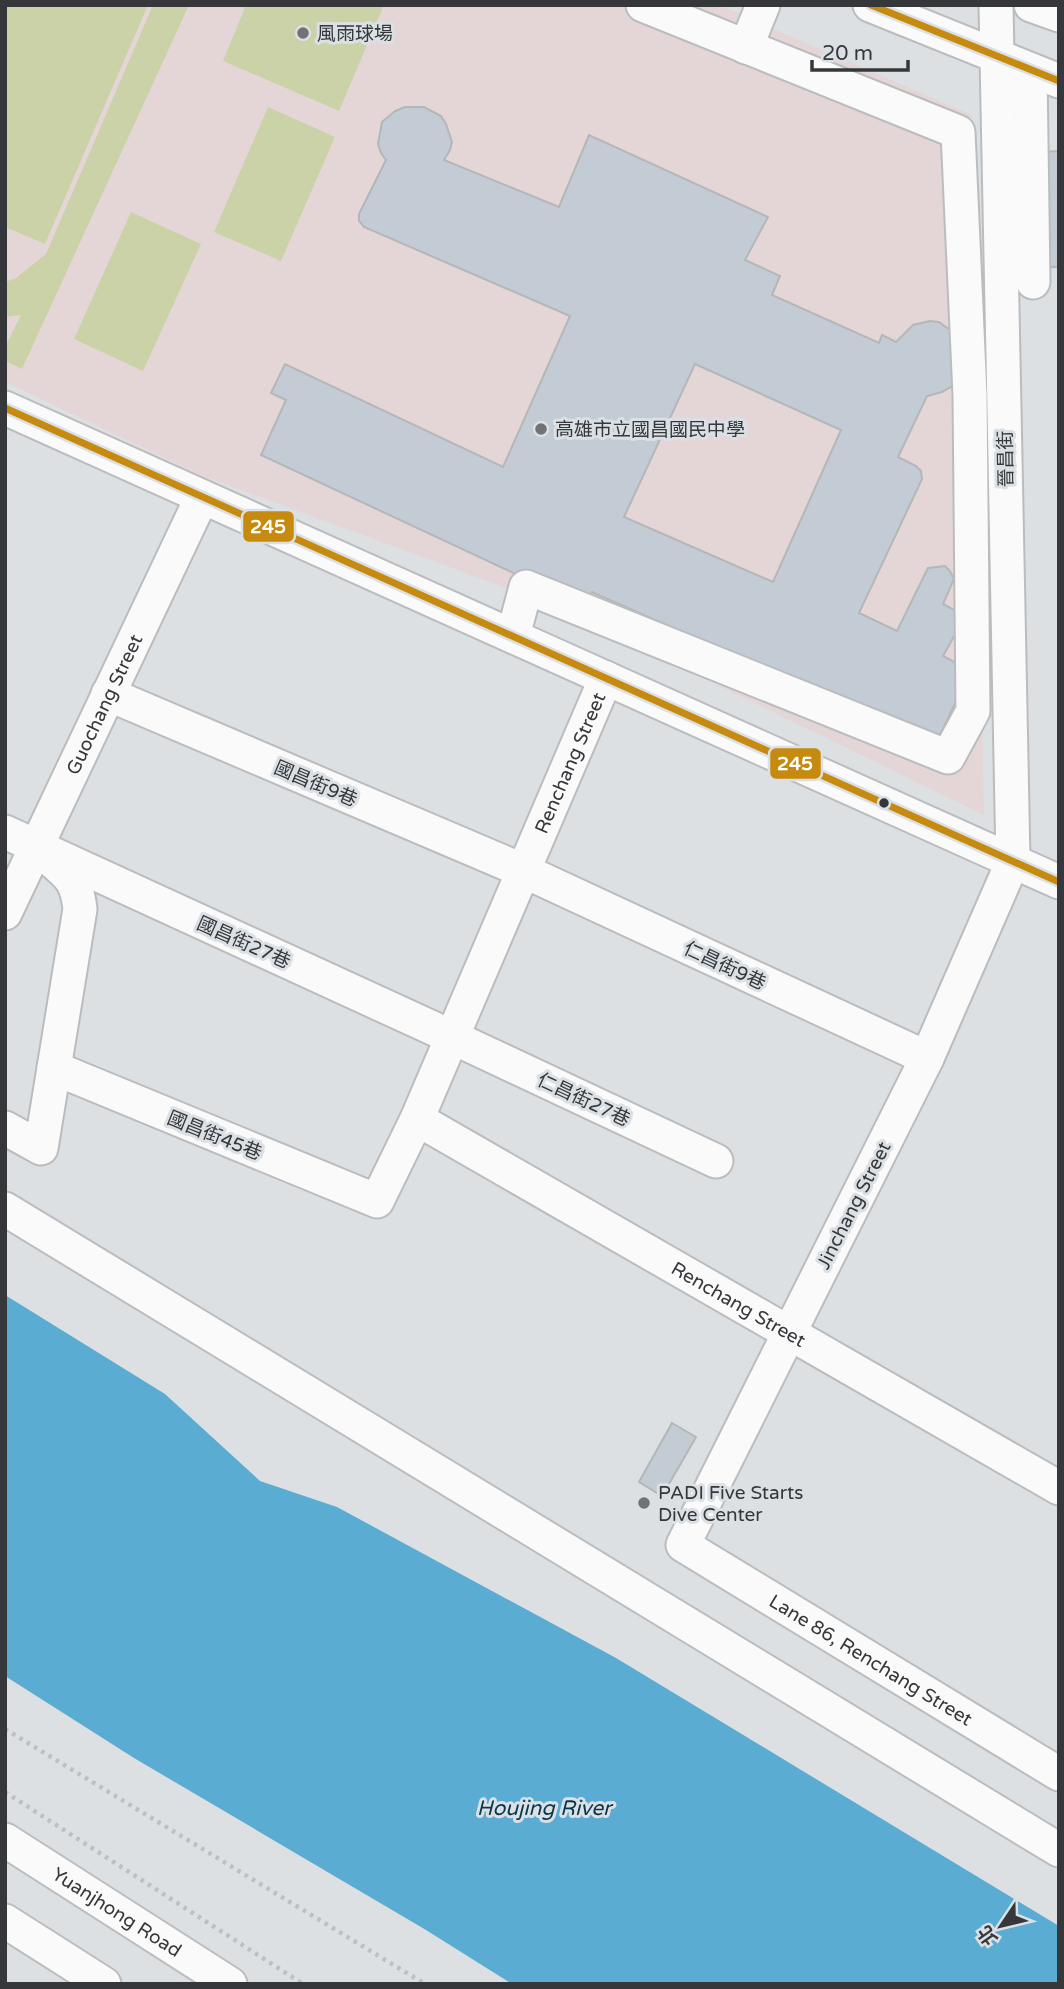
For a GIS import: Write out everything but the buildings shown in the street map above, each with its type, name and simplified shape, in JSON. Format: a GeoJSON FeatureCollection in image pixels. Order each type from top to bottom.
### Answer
{"type":"FeatureCollection","features":[{"type":"Feature","properties":{"kind":"street"},"geometry":{"type":"LineString","coordinates":[[513,636],[526,587],[948,757],[973,711],[970,395],[958,132],[643,5]]}},
{"type":"Feature","properties":{"kind":"street"},"geometry":{"type":"LineString","coordinates":[[746,47],[763,5]]}},
{"type":"Feature","properties":{"kind":"street"},"geometry":{"type":"LineString","coordinates":[[870,5],[1045,75],[1031,282]]}},
{"type":"Feature","properties":{"kind":"street","name":"晉昌街"},"geometry":{"type":"LineString","coordinates":[[996,5],[998,58],[1031,282],[1013,860]]}},
{"type":"Feature","properties":{"kind":"street"},"geometry":{"type":"LineString","coordinates":[[1031,5],[1059,15]]}},
{"type":"Feature","properties":{"kind":"street"},"geometry":{"type":"LineString","coordinates":[[5,408],[1059,882]]}},
{"type":"Feature","properties":{"kind":"street","name":"Guochang Street"},"geometry":{"type":"LineString","coordinates":[[5,913],[202,497]]}},
{"type":"Feature","properties":{"kind":"street","name":"Renchang Street"},"geometry":{"type":"LineString","coordinates":[[377,1201],[417,1119],[606,678]]}},
{"type":"Feature","properties":{"kind":"street","name":"國昌街9巷"},"geometry":{"type":"LineString","coordinates":[[108,694],[524,872]]}},
{"type":"Feature","properties":{"kind":"street"},"geometry":{"type":"LineString","coordinates":[[5,832],[35,847],[70,876],[77,889],[80,909],[41,1148],[5,1128]]}},
{"type":"Feature","properties":{"kind":"street","name":"國昌街27巷"},"geometry":{"type":"LineString","coordinates":[[35,847],[452,1037]]}},
{"type":"Feature","properties":{"kind":"street","name":"Jinchang Street"},"geometry":{"type":"LineString","coordinates":[[683,1545],[927,1058],[1013,860]]}},
{"type":"Feature","properties":{"kind":"street","name":"仁昌街9巷"},"geometry":{"type":"LineString","coordinates":[[524,872],[927,1058]]}},
{"type":"Feature","properties":{"kind":"street","name":"仁昌街27巷"},"geometry":{"type":"LineString","coordinates":[[452,1037],[716,1161]]}},
{"type":"Feature","properties":{"kind":"street","name":"國昌街45巷"},"geometry":{"type":"LineString","coordinates":[[54,1068],[377,1201]]}},
{"type":"Feature","properties":{"kind":"street","name":"Renchang Street"},"geometry":{"type":"LineString","coordinates":[[417,1119],[1059,1489]]}},
{"type":"Feature","properties":{"kind":"street"},"geometry":{"type":"LineString","coordinates":[[5,1209],[1059,1850]]}},
{"type":"Feature","properties":{"kind":"street","name":"Lane 86, Renchang Street"},"geometry":{"type":"LineString","coordinates":[[683,1545],[1059,1774]]}},
{"type":"Feature","properties":{"kind":"street","name":"Yuanjhong Road"},"geometry":{"type":"LineString","coordinates":[[5,1840],[230,1984]]}},
{"type":"Feature","properties":{"kind":"street"},"geometry":{"type":"LineString","coordinates":[[5,1921],[103,1984]]}},
{"type":"Feature","properties":{"kind":"path"},"geometry":{"type":"LineString","coordinates":[[5,1729],[425,1984]]}},
{"type":"Feature","properties":{"kind":"path"},"geometry":{"type":"LineString","coordinates":[[5,1792],[303,1984]]}},
{"type":"Feature","properties":{"kind":"shaded area","name":"高雄市立國昌國民中學"},"geometry":{"type":"Polygon","coordinates":[[[5,5],[719,5],[972,115],[984,815],[555,606],[203,476],[5,382],[5,5]]]}},
{"type":"Feature","properties":{"kind":"green space"},"geometry":{"type":"Polygon","coordinates":[[[5,5],[148,5],[45,244],[5,227],[5,5]]]}},
{"type":"Feature","properties":{"kind":"green space"},"geometry":{"type":"Polygon","coordinates":[[[153,5],[189,5],[22,369],[5,361],[5,347],[21,315],[5,317],[5,282],[16,278],[46,254],[153,5]]]}},
{"type":"Feature","properties":{"kind":"green space","name":"風雨球場"},"geometry":{"type":"Polygon","coordinates":[[[246,5],[384,5],[339,111],[223,61],[246,5]]]}},
{"type":"Feature","properties":{"kind":"green space"},"geometry":{"type":"Polygon","coordinates":[[[268,107],[335,137],[281,261],[214,232],[268,107]]]}},
{"type":"Feature","properties":{"kind":"green space"},"geometry":{"type":"Polygon","coordinates":[[[131,212],[201,244],[143,371],[74,339],[131,212]]]}},
{"type":"Feature","properties":{"kind":"water","name":"Houjing River"},"geometry":{"type":"Polygon","coordinates":[[[5,1295],[165,1394],[260,1481],[337,1507],[616,1658],[1059,1926],[1059,1984],[512,1984],[426,1930],[134,1758],[5,1676],[5,1295]]]}},
{"type":"Feature","properties":{"kind":"transit line","name":"245"},"geometry":{"type":"LineString","coordinates":[[871,5],[1059,81]]}},
{"type":"Feature","properties":{"kind":"transit line","name":"245"},"geometry":{"type":"LineString","coordinates":[[5,408],[1059,882]]}},
{"type":"Feature","properties":{"kind":"place","name":"風雨球場"},"geometry":{"type":"Point","coordinates":[303,33]}},
{"type":"Feature","properties":{"kind":"place","name":"高雄市立國昌國民中學"},"geometry":{"type":"Point","coordinates":[541,429]}},
{"type":"Feature","properties":{"kind":"place","name":"PADI Five Starts Dive Center"},"geometry":{"type":"Point","coordinates":[644,1503]}}]}
